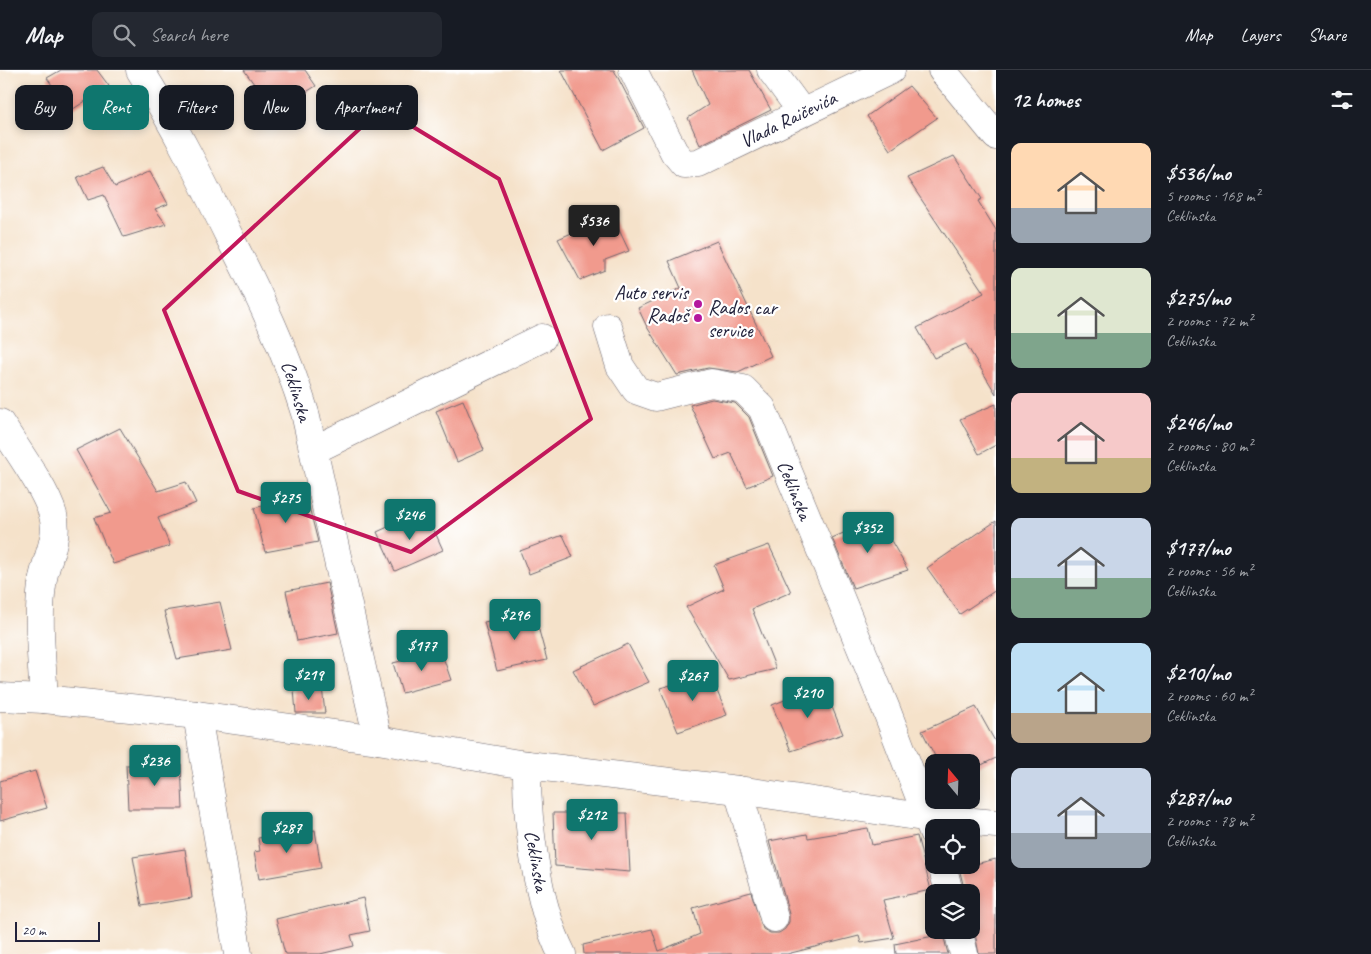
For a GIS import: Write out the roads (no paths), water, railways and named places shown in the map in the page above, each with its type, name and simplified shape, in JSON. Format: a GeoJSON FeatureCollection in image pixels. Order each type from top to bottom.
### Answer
{"type":"FeatureCollection","features":[{"type":"Feature","properties":{"kind":"street","name":"Ceklinska"},"geometry":{"type":"LineString","coordinates":[[140,70],[193,163],[276,330],[291,366],[314,450],[378,740]]}},
{"type":"Feature","properties":{"kind":"street","name":"Vlada Raičevića"},"geometry":{"type":"LineString","coordinates":[[632,70],[674,152],[684,164],[698,163],[891,70]]}},
{"type":"Feature","properties":{"kind":"street"},"geometry":{"type":"LineString","coordinates":[[771,70],[802,112]]}},
{"type":"Feature","properties":{"kind":"street"},"geometry":{"type":"LineString","coordinates":[[942,70],[996,136]]}},
{"type":"Feature","properties":{"kind":"street","name":"Ceklinska"},"geometry":{"type":"LineString","coordinates":[[608,328],[620,366],[636,390],[656,397],[711,383],[743,389],[762,408],[929,819]]}},
{"type":"Feature","properties":{"kind":"street"},"geometry":{"type":"LineString","coordinates":[[314,450],[542,338]]}},
{"type":"Feature","properties":{"kind":"street"},"geometry":{"type":"LineString","coordinates":[[0,423],[48,501],[53,516],[53,546],[42,582],[39,616],[44,699]]}},
{"type":"Feature","properties":{"kind":"street"},"geometry":{"type":"LineString","coordinates":[[0,697],[44,699],[197,715],[378,740],[527,765],[738,790],[925,825]]}},
{"type":"Feature","properties":{"kind":"street"},"geometry":{"type":"LineString","coordinates":[[197,715],[238,954]]}},
{"type":"Feature","properties":{"kind":"street","name":"Ceklinska"},"geometry":{"type":"LineString","coordinates":[[527,765],[526,793],[540,889],[556,942],[562,954]]}},
{"type":"Feature","properties":{"kind":"street"},"geometry":{"type":"LineString","coordinates":[[738,790],[774,918]]}},
{"type":"Feature","properties":{"kind":"street"},"geometry":{"type":"LineString","coordinates":[[980,824],[996,824]]}},
{"type":"Feature","properties":{"kind":"street"},"geometry":{"type":"LineString","coordinates":[[960,939],[964,954]]}},
{"type":"Feature","properties":{"kind":"place","name":"Auto servis Radoš"},"geometry":{"type":"Point","coordinates":[698,304]}},
{"type":"Feature","properties":{"kind":"place","name":"Rados car service"},"geometry":{"type":"Point","coordinates":[698,318]}}]}
